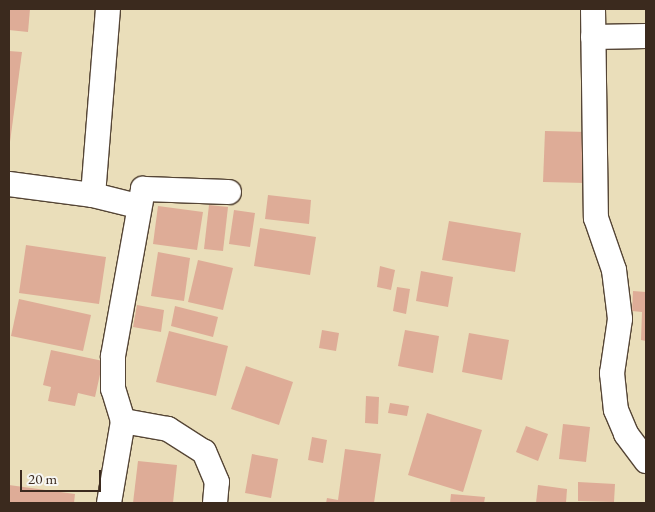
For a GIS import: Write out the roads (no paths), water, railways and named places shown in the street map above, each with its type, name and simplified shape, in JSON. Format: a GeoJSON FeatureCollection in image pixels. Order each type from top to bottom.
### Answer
{"type":"FeatureCollection","features":[{"type":"Feature","properties":{"kind":"street"},"geometry":{"type":"LineString","coordinates":[[93,195],[108,9]]}},
{"type":"Feature","properties":{"kind":"street"},"geometry":{"type":"LineString","coordinates":[[593,9],[596,218],[614,270],[620,319],[612,374],[616,410],[626,434],[646,461]]}},
{"type":"Feature","properties":{"kind":"street"},"geometry":{"type":"LineString","coordinates":[[593,37],[646,36]]}},
{"type":"Feature","properties":{"kind":"street"},"geometry":{"type":"LineString","coordinates":[[9,184],[93,195],[137,206]]}},
{"type":"Feature","properties":{"kind":"street"},"geometry":{"type":"LineString","coordinates":[[109,503],[123,421],[113,389],[113,356],[137,206],[143,189],[229,192]]}},
{"type":"Feature","properties":{"kind":"street"},"geometry":{"type":"LineString","coordinates":[[123,421],[168,429],[191,441],[204,452],[217,482],[215,503]]}}]}
